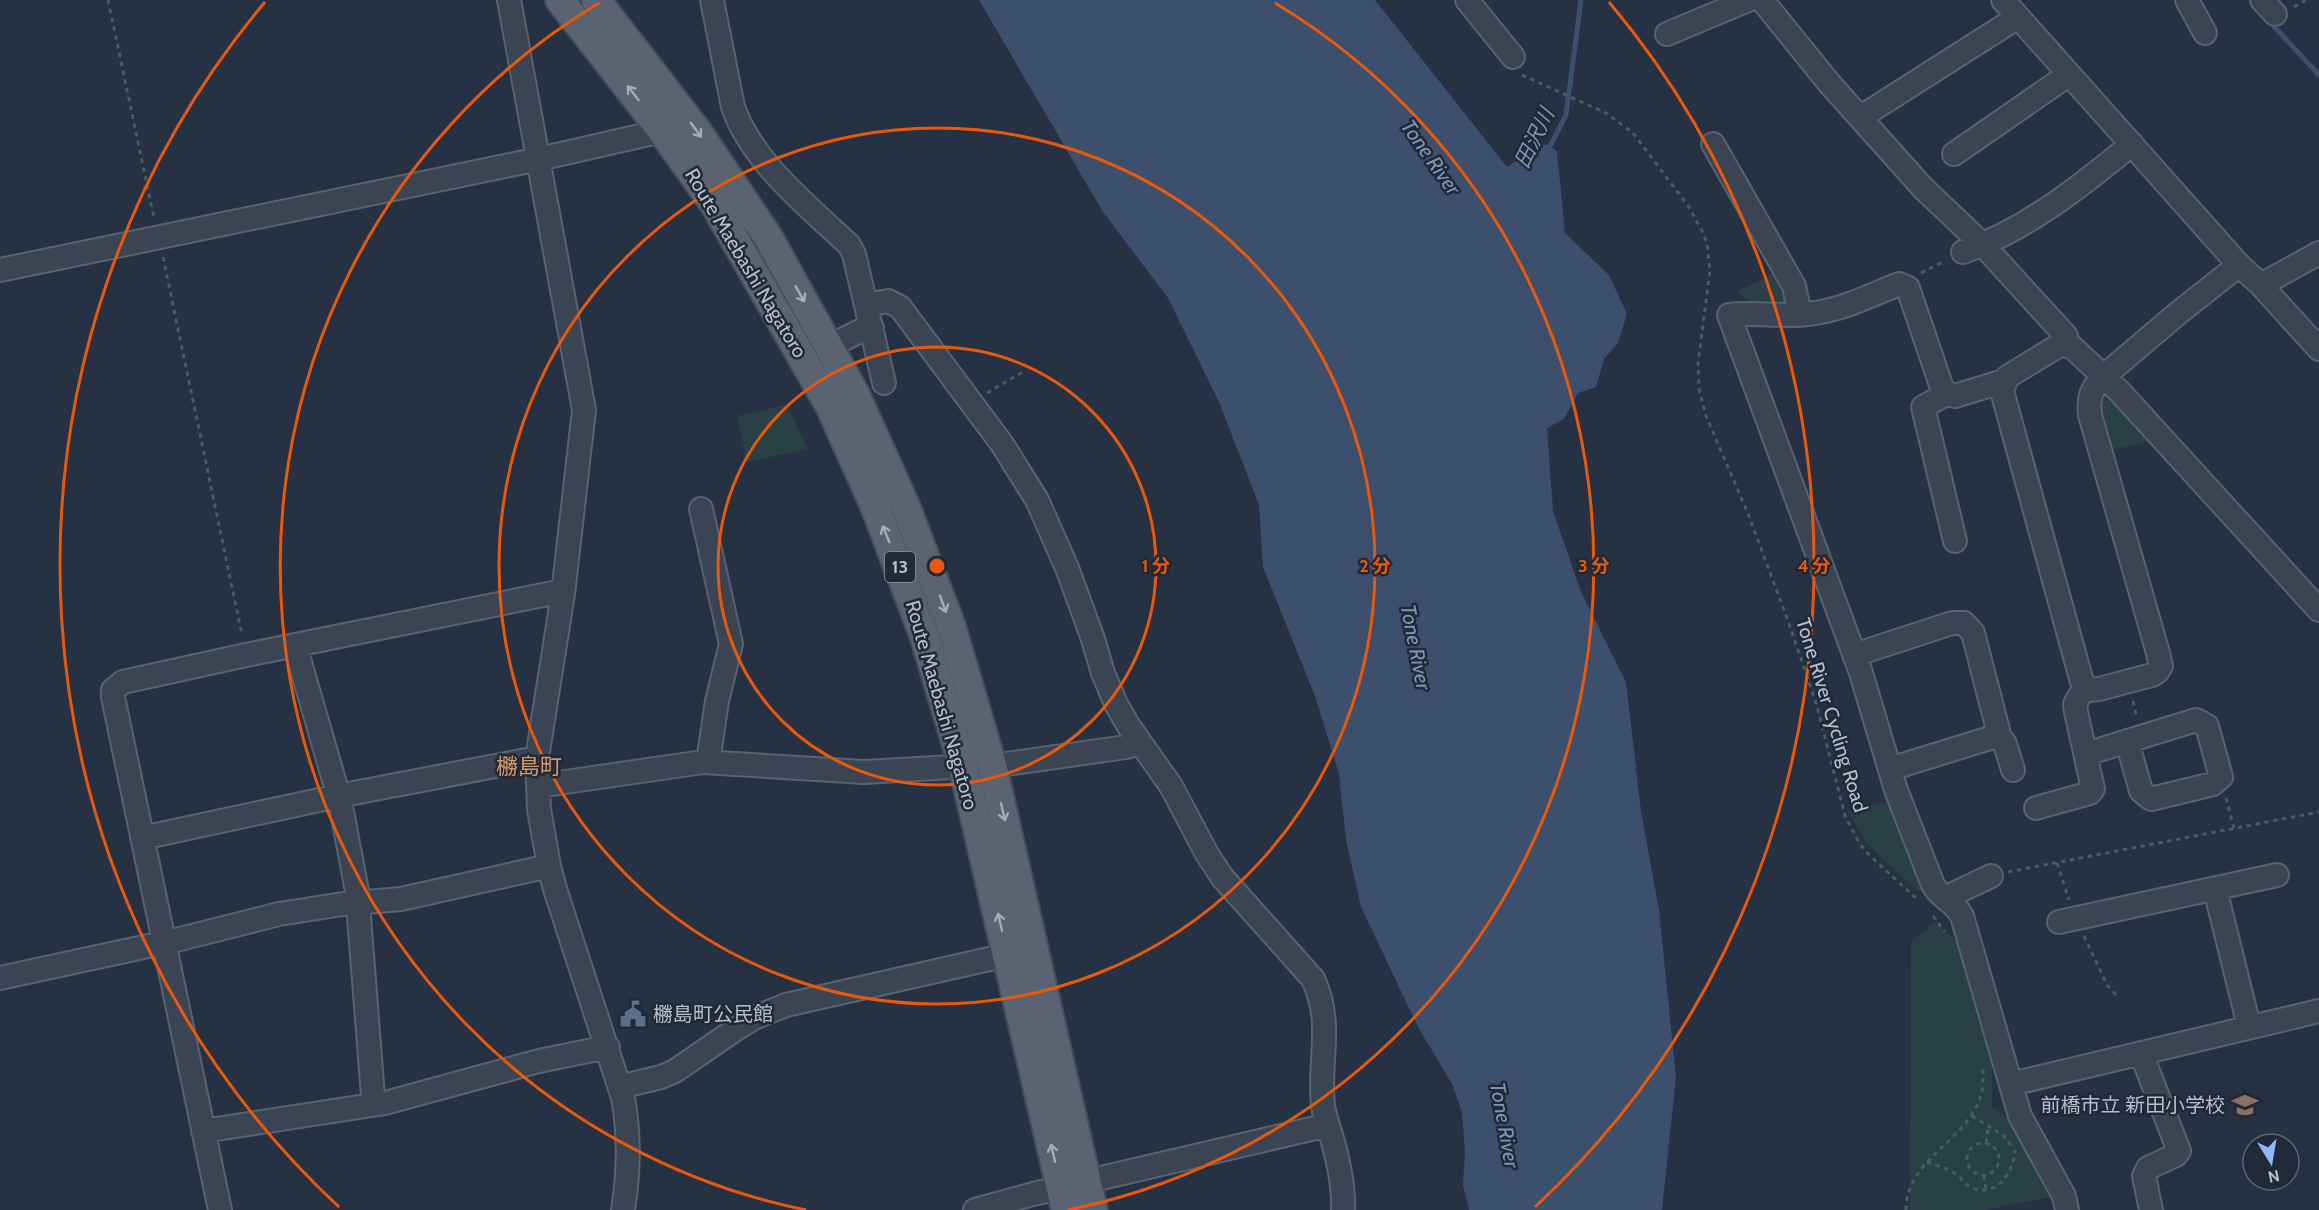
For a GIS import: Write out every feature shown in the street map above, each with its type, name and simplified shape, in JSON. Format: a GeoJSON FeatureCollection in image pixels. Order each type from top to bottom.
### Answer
{"type":"FeatureCollection","features":[{"type":"Feature","properties":{"kind":"main road","name":"Route Maebashi Nagatoro"},"geometry":{"type":"LineString","coordinates":[[560,0],[662,130],[715,205],[831,408],[876,509],[934,664],[963,766],[1007,956],[1071,1193],[1093,1210]]}},
{"type":"Feature","properties":{"kind":"main road","name":"Route Maebashi Nagatoro"},"geometry":{"type":"LineString","coordinates":[[596,0],[697,131],[768,237],[830,346],[873,434],[931,571],[962,662],[992,765],[1071,1193]]}},
{"type":"Feature","properties":{"kind":"street"},"geometry":{"type":"LineString","coordinates":[[509,0],[584,410],[563,594],[537,758],[538,786],[549,866],[620,1087],[629,1145],[628,1183],[623,1210]]}},
{"type":"Feature","properties":{"kind":"street"},"geometry":{"type":"LineString","coordinates":[[712,0],[737,120],[750,144],[849,245],[854,254],[884,383]]}},
{"type":"Feature","properties":{"kind":"street"},"geometry":{"type":"LineString","coordinates":[[1467,0],[1513,57]]}},
{"type":"Feature","properties":{"kind":"street"},"geometry":{"type":"LineString","coordinates":[[1667,34],[1748,0]]}},
{"type":"Feature","properties":{"kind":"street"},"geometry":{"type":"LineString","coordinates":[[1762,0],[1829,82],[1923,188],[1973,249],[2066,336],[2066,345]]}},
{"type":"Feature","properties":{"kind":"street"},"geometry":{"type":"LineString","coordinates":[[2187,0],[2205,33]]}},
{"type":"Feature","properties":{"kind":"street"},"geometry":{"type":"LineString","coordinates":[[1861,117],[2011,8],[2239,265],[2261,285],[2319,349]]}},
{"type":"Feature","properties":{"kind":"street"},"geometry":{"type":"LineString","coordinates":[[1953,154],[2068,73]]}},
{"type":"Feature","properties":{"kind":"street"},"geometry":{"type":"LineString","coordinates":[[0,270],[539,159],[662,130]]}},
{"type":"Feature","properties":{"kind":"street"},"geometry":{"type":"LineString","coordinates":[[1713,144],[1794,285],[1800,315]]}},
{"type":"Feature","properties":{"kind":"street"},"geometry":{"type":"LineString","coordinates":[[1973,249],[2040,214],[2132,144]]}},
{"type":"Feature","properties":{"kind":"street"},"geometry":{"type":"LineString","coordinates":[[2261,285],[2319,253]]}},
{"type":"Feature","properties":{"kind":"street"},"geometry":{"type":"LineString","coordinates":[[2004,381],[2002,391],[2080,677],[2085,687],[2089,690],[2099,689],[2152,675],[2161,666],[2090,415],[2088,400],[2095,385],[2103,377],[2239,265]]}},
{"type":"Feature","properties":{"kind":"street"},"geometry":{"type":"LineString","coordinates":[[1935,907],[1938,894],[1896,790],[1854,655],[1729,315],[1800,315],[1835,310],[1899,284],[1908,288],[1943,391],[1955,396],[2004,381],[2058,346],[2072,347],[2119,391],[2319,610]]}},
{"type":"Feature","properties":{"kind":"street"},"geometry":{"type":"LineString","coordinates":[[866,305],[888,300],[900,307],[1002,444],[1037,500],[1050,527],[1116,704],[1171,786],[1207,854],[1222,877],[1313,979],[1325,1014],[1322,1091],[1341,1177],[1343,1210]]}},
{"type":"Feature","properties":{"kind":"street"},"geometry":{"type":"LineString","coordinates":[[805,359],[860,331],[872,328]]}},
{"type":"Feature","properties":{"kind":"street"},"geometry":{"type":"LineString","coordinates":[[1948,393],[1923,407],[1956,541]]}},
{"type":"Feature","properties":{"kind":"street"},"geometry":{"type":"LineString","coordinates":[[701,509],[731,644],[717,701],[708,762]]}},
{"type":"Feature","properties":{"kind":"street"},"geometry":{"type":"LineString","coordinates":[[219,1210],[113,690],[123,682],[246,655],[553,593],[563,594]]}},
{"type":"Feature","properties":{"kind":"street"},"geometry":{"type":"LineString","coordinates":[[1854,655],[1952,623],[1964,623],[1973,633],[1998,724],[1996,733],[1990,738],[1890,769]]}},
{"type":"Feature","properties":{"kind":"street"},"geometry":{"type":"LineString","coordinates":[[295,645],[338,796],[359,903],[373,1096],[376,1104]]}},
{"type":"Feature","properties":{"kind":"street"},"geometry":{"type":"LineString","coordinates":[[2036,808],[2090,793],[2093,789],[2075,704],[2085,687]]}},
{"type":"Feature","properties":{"kind":"street"},"geometry":{"type":"LineString","coordinates":[[2086,754],[2196,720],[2207,726],[2221,777],[2214,784],[2151,799],[2141,791],[2135,739]]}},
{"type":"Feature","properties":{"kind":"street"},"geometry":{"type":"LineString","coordinates":[[1996,733],[2005,744],[2013,770]]}},
{"type":"Feature","properties":{"kind":"street"},"geometry":{"type":"LineString","coordinates":[[538,786],[708,762],[864,772],[1006,764],[1140,743]]}},
{"type":"Feature","properties":{"kind":"street"},"geometry":{"type":"LineString","coordinates":[[142,838],[338,796],[537,758]]}},
{"type":"Feature","properties":{"kind":"street"},"geometry":{"type":"LineString","coordinates":[[0,978],[164,943],[279,914],[425,895],[549,866]]}},
{"type":"Feature","properties":{"kind":"street"},"geometry":{"type":"LineString","coordinates":[[2067,920],[2277,875]]}},
{"type":"Feature","properties":{"kind":"street"},"geometry":{"type":"LineString","coordinates":[[1935,907],[1991,876]]}},
{"type":"Feature","properties":{"kind":"street"},"geometry":{"type":"LineString","coordinates":[[2215,889],[2249,1026]]}},
{"type":"Feature","properties":{"kind":"street"},"geometry":{"type":"LineString","coordinates":[[1935,907],[1956,906],[1962,916],[2020,1116],[2064,1196],[2067,1210]]}},
{"type":"Feature","properties":{"kind":"street"},"geometry":{"type":"LineString","coordinates":[[620,1087],[661,1077],[675,1071],[754,1018],[786,1005],[1007,956]]}},
{"type":"Feature","properties":{"kind":"street"},"geometry":{"type":"LineString","coordinates":[[2011,1084],[2319,1011]]}},
{"type":"Feature","properties":{"kind":"street"},"geometry":{"type":"LineString","coordinates":[[203,1131],[376,1104],[539,1061],[608,1047]]}},
{"type":"Feature","properties":{"kind":"street"},"geometry":{"type":"LineString","coordinates":[[2141,1053],[2179,1151],[2176,1155],[2148,1168],[2145,1172],[2151,1210]]}},
{"type":"Feature","properties":{"kind":"street"},"geometry":{"type":"LineString","coordinates":[[975,1210],[1071,1193],[1328,1125]]}},
{"type":"Feature","properties":{"kind":"path"},"geometry":{"type":"LineString","coordinates":[[108,0],[246,655]]}},
{"type":"Feature","properties":{"kind":"path","name":"Tone River Cycling Road"},"geometry":{"type":"LineString","coordinates":[[1532,81],[1606,113],[1633,133],[1689,207],[1702,231],[1707,243],[1710,271],[1698,363],[1700,389],[1706,416],[1747,511],[1787,618],[1822,722],[1845,816],[1868,854],[1904,889],[1935,907],[1948,938]]}},
{"type":"Feature","properties":{"kind":"path"},"geometry":{"type":"LineString","coordinates":[[1899,284],[1973,249]]}},
{"type":"Feature","properties":{"kind":"path"},"geometry":{"type":"LineString","coordinates":[[972,402],[1026,370]]}},
{"type":"Feature","properties":{"kind":"path"},"geometry":{"type":"LineString","coordinates":[[2128,681],[2135,739]]}},
{"type":"Feature","properties":{"kind":"path"},"geometry":{"type":"LineString","coordinates":[[2221,777],[2234,828]]}},
{"type":"Feature","properties":{"kind":"path"},"geometry":{"type":"LineString","coordinates":[[1991,876],[2319,812]]}},
{"type":"Feature","properties":{"kind":"path"},"geometry":{"type":"LineString","coordinates":[[2057,863],[2067,920],[2107,985],[2118,997]]}},
{"type":"Feature","properties":{"kind":"path"},"geometry":{"type":"LineString","coordinates":[[1906,1210],[1910,1185],[1926,1162],[1957,1135],[1972,1116],[1980,1100],[1983,1064]]}},
{"type":"Feature","properties":{"kind":"path"},"geometry":{"type":"LineString","coordinates":[[1926,1162],[1949,1169],[1968,1187],[1981,1190],[1995,1187],[2008,1177],[2016,1150],[2004,1136],[1972,1116]]}},
{"type":"Feature","properties":{"kind":"path"},"geometry":{"type":"LineString","coordinates":[[1986,1143],[1988,1126]]}},
{"type":"Feature","properties":{"kind":"path"},"geometry":{"type":"LineString","coordinates":[[1980,1143],[1986,1143],[1995,1148],[1999,1162],[1994,1171],[1984,1175],[1970,1168],[1967,1158],[1971,1149],[1980,1143]]}},
{"type":"Feature","properties":{"kind":"path"},"geometry":{"type":"LineString","coordinates":[[1984,1175],[1986,1189]]}},
{"type":"Feature","properties":{"kind":"green space"},"geometry":{"type":"Polygon","coordinates":[[[1776,272],[1791,304],[1755,305],[1737,292],[1776,272]]]}},
{"type":"Feature","properties":{"kind":"green space"},"geometry":{"type":"Polygon","coordinates":[[[2109,392],[2154,440],[2108,451],[2098,410],[2103,394],[2109,392]]]}},
{"type":"Feature","properties":{"kind":"green space"},"geometry":{"type":"Polygon","coordinates":[[[785,405],[808,449],[746,462],[737,416],[785,405]]]}},
{"type":"Feature","properties":{"kind":"green space"},"geometry":{"type":"Polygon","coordinates":[[[1892,801],[1924,889],[1919,892],[1865,842],[1848,811],[1892,801]]]}},
{"type":"Feature","properties":{"kind":"green space"},"geometry":{"type":"Polygon","coordinates":[[[1934,922],[1960,943],[1992,1050],[1992,1107],[2016,1123],[2057,1196],[1985,1210],[1910,1210],[1911,943],[1934,922]]]}},
{"type":"Feature","properties":{"kind":"water","name":"Tone River"},"geometry":{"type":"Polygon","coordinates":[[[979,0],[1375,0],[1507,167],[1542,144],[1557,151],[1565,233],[1609,275],[1627,314],[1618,343],[1604,359],[1596,387],[1578,393],[1564,419],[1547,428],[1553,511],[1581,592],[1626,682],[1641,811],[1659,910],[1676,1077],[1662,1210],[1469,1210],[1463,1185],[1465,1152],[1462,1112],[1452,1084],[1417,1025],[1361,907],[1346,840],[1339,774],[1315,696],[1263,567],[1259,505],[1219,402],[1168,298],[1103,212],[979,0]]]}},
{"type":"Feature","properties":{"kind":"waterway","name":"田沢川"},"geometry":{"type":"LineString","coordinates":[[1547,152],[1566,115],[1581,0]]}},
{"type":"Feature","properties":{"kind":"waterway","name":"田沢川"},"geometry":{"type":"LineString","coordinates":[[2269,21],[2319,75]]}},
{"type":"Feature","properties":{"kind":"place","name":"橳島町公民館"},"geometry":{"type":"Point","coordinates":[633,1014]}},
{"type":"Feature","properties":{"kind":"place","name":"前橋市立 新田小学校"},"geometry":{"type":"Point","coordinates":[2245,1105]}},
{"type":"Feature","properties":{"kind":"district","name":"橳島町"},"geometry":{"type":"Point","coordinates":[529,766]}}]}
